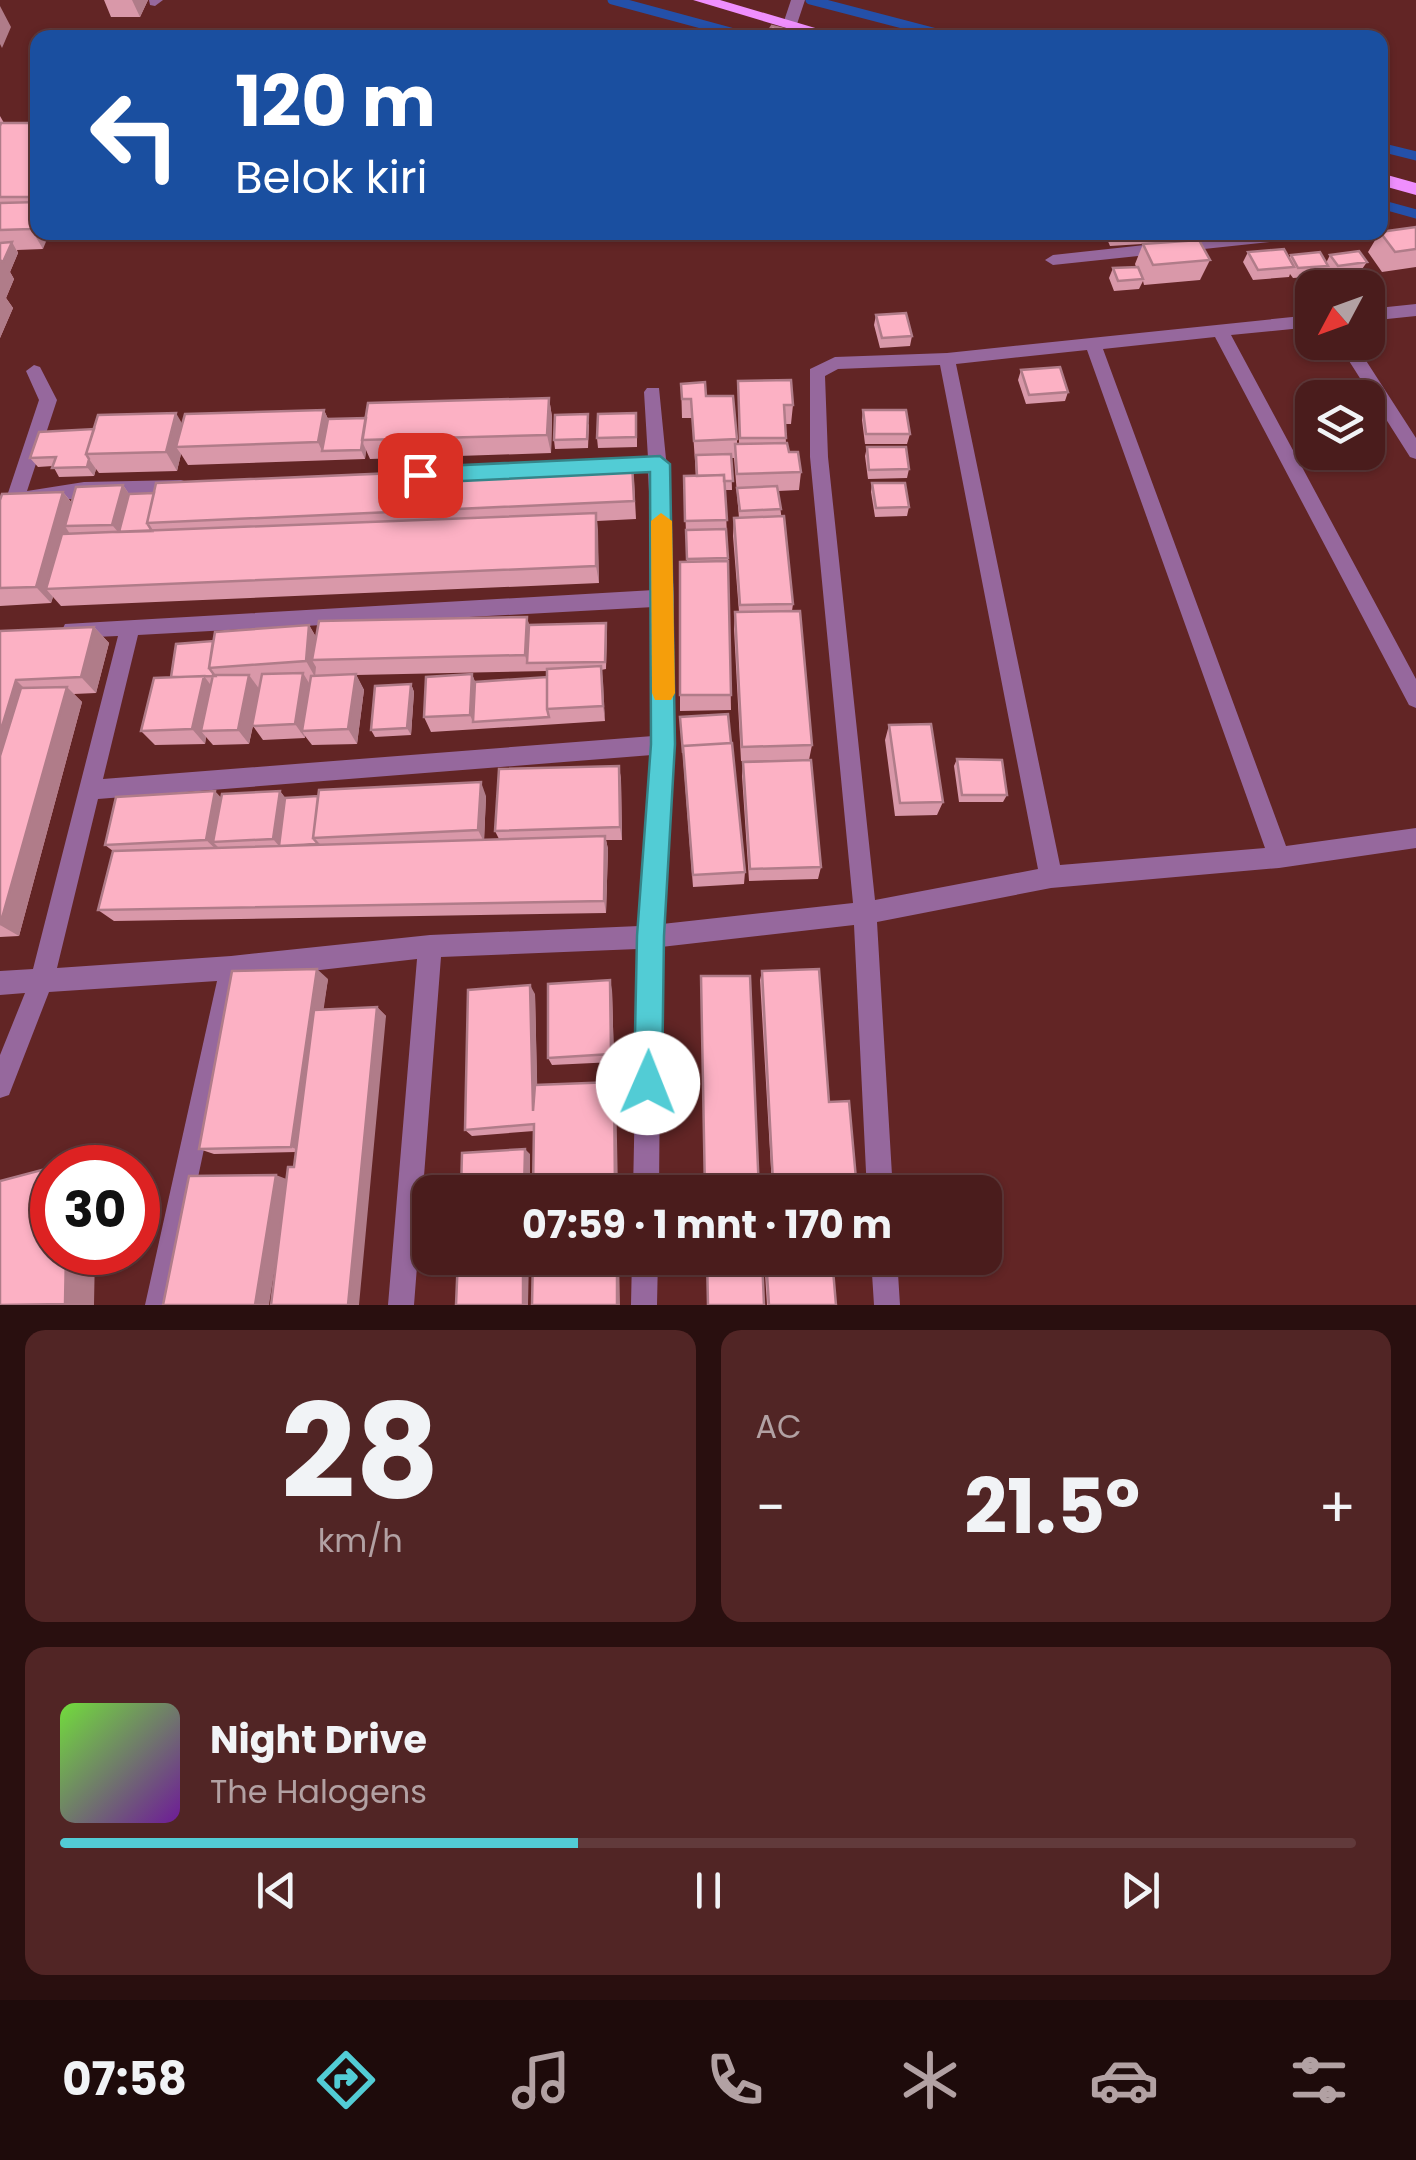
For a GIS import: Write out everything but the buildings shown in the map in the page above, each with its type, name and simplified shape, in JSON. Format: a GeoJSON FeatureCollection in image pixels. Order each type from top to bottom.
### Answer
{"type":"FeatureCollection","features":[{"type":"Feature","properties":{"kind":"main road"},"geometry":{"type":"LineString","coordinates":[[700,0],[794,11],[827,30]]}},
{"type":"Feature","properties":{"kind":"main road"},"geometry":{"type":"LineString","coordinates":[[1388,181],[1416,189]]}},
{"type":"Feature","properties":{"kind":"street"},"geometry":{"type":"LineString","coordinates":[[1053,260],[1242,240]]}},
{"type":"Feature","properties":{"kind":"street"},"geometry":{"type":"LineString","coordinates":[[1385,313],[1416,310]]}},
{"type":"Feature","properties":{"kind":"street"},"geometry":{"type":"LineString","coordinates":[[879,1175],[865,913],[814,378],[820,369],[834,364],[948,359],[1295,323]]}},
{"type":"Feature","properties":{"kind":"street"},"geometry":{"type":"LineString","coordinates":[[1220,330],[1416,699]]}},
{"type":"Feature","properties":{"kind":"street"},"geometry":{"type":"LineString","coordinates":[[1093,343],[1279,856]]}},
{"type":"Feature","properties":{"kind":"street"},"geometry":{"type":"LineString","coordinates":[[948,359],[1051,878]]}},
{"type":"Feature","properties":{"kind":"street"},"geometry":{"type":"LineString","coordinates":[[1357,360],[1416,452]]}},
{"type":"Feature","properties":{"kind":"street"},"geometry":{"type":"LineString","coordinates":[[7,507],[48,400],[34,371]]}},
{"type":"Feature","properties":{"kind":"street"},"geometry":{"type":"LineString","coordinates":[[646,1175],[650,936],[663,744],[664,598],[654,392]]}},
{"type":"Feature","properties":{"kind":"street"},"geometry":{"type":"LineString","coordinates":[[580,468],[660,464]]}},
{"type":"Feature","properties":{"kind":"street"},"geometry":{"type":"LineString","coordinates":[[7,507],[44,494],[200,486]]}},
{"type":"Feature","properties":{"kind":"street"},"geometry":{"type":"LineString","coordinates":[[56,630],[664,598]]}},
{"type":"Feature","properties":{"kind":"street"},"geometry":{"type":"LineString","coordinates":[[0,1086],[42,979],[130,628]]}},
{"type":"Feature","properties":{"kind":"street"},"geometry":{"type":"LineString","coordinates":[[88,790],[663,744]]}},
{"type":"Feature","properties":{"kind":"street"},"geometry":{"type":"LineString","coordinates":[[0,983],[231,968],[430,946],[650,936],[865,913],[1051,878],[1416,838]]}},
{"type":"Feature","properties":{"kind":"street"},"geometry":{"type":"LineString","coordinates":[[402,1305],[430,946]]}},
{"type":"Feature","properties":{"kind":"street"},"geometry":{"type":"LineString","coordinates":[[158,1305],[231,968]]}},
{"type":"Feature","properties":{"kind":"street"},"geometry":{"type":"LineString","coordinates":[[644,1305],[645,1275]]}},
{"type":"Feature","properties":{"kind":"street"},"geometry":{"type":"LineString","coordinates":[[885,1275],[887,1305]]}},
{"type":"Feature","properties":{"kind":"waterway"},"geometry":{"type":"LineString","coordinates":[[612,0],[723,30]]}},
{"type":"Feature","properties":{"kind":"waterway"},"geometry":{"type":"LineString","coordinates":[[810,0],[925,30]]}},
{"type":"Feature","properties":{"kind":"waterway"},"geometry":{"type":"LineString","coordinates":[[1388,149],[1416,156]]}},
{"type":"Feature","properties":{"kind":"waterway"},"geometry":{"type":"LineString","coordinates":[[1388,206],[1416,214]]}},
{"type":"Feature","properties":{"kind":"slow traffic"},"geometry":{"type":"LineString","coordinates":[[661,521],[663,693]]}},
{"type":"Feature","properties":{"kind":"route"},"geometry":{"type":"LineString","coordinates":[[420,475],[660,464],[663,744],[650,936],[648,1083]]}}]}
